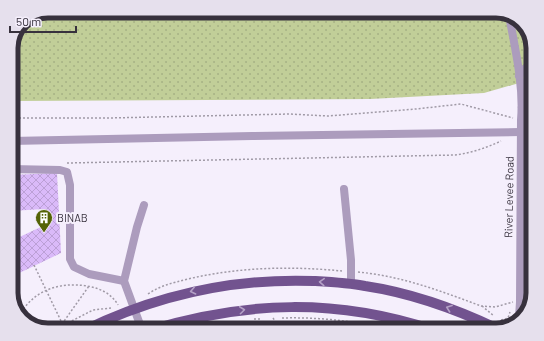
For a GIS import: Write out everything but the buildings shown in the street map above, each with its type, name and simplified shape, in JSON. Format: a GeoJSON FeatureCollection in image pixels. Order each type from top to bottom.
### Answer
{"type":"FeatureCollection","features":[{"type":"Feature","properties":{"kind":"main road"},"geometry":{"type":"LineString","coordinates":[[101,323],[134,308],[194,291],[230,285],[289,280],[365,286],[427,300],[492,323]]}},
{"type":"Feature","properties":{"kind":"main road"},"geometry":{"type":"LineString","coordinates":[[176,323],[194,318],[244,309],[286,307],[335,309],[365,313],[410,323]]}},
{"type":"Feature","properties":{"kind":"street","name":"River Levee Road"},"geometry":{"type":"LineString","coordinates":[[509,21],[519,76],[522,107],[520,132],[519,311]]}},
{"type":"Feature","properties":{"kind":"street"},"geometry":{"type":"LineString","coordinates":[[519,76],[526,68]]}},
{"type":"Feature","properties":{"kind":"street"},"geometry":{"type":"LineString","coordinates":[[522,107],[526,102]]}},
{"type":"Feature","properties":{"kind":"street"},"geometry":{"type":"LineString","coordinates":[[18,141],[520,132]]}},
{"type":"Feature","properties":{"kind":"street"},"geometry":{"type":"LineString","coordinates":[[18,169],[60,170],[67,172],[70,185],[70,259],[74,267],[89,274],[124,281]]}},
{"type":"Feature","properties":{"kind":"street"},"geometry":{"type":"LineString","coordinates":[[344,189],[351,260],[351,284]]}},
{"type":"Feature","properties":{"kind":"street"},"geometry":{"type":"LineString","coordinates":[[139,323],[124,281],[144,205]]}},
{"type":"Feature","properties":{"kind":"path"},"geometry":{"type":"LineString","coordinates":[[18,118],[109,118],[289,114],[328,116],[461,104],[521,120]]}},
{"type":"Feature","properties":{"kind":"path"},"geometry":{"type":"LineString","coordinates":[[67,163],[455,155],[471,153],[501,141]]}},
{"type":"Feature","properties":{"kind":"path"},"geometry":{"type":"LineString","coordinates":[[34,266],[61,323]]}},
{"type":"Feature","properties":{"kind":"path"},"geometry":{"type":"LineString","coordinates":[[23,309],[32,300],[46,291],[67,284],[96,287],[106,292],[116,301],[118,305]]}},
{"type":"Feature","properties":{"kind":"path"},"geometry":{"type":"LineString","coordinates":[[63,323],[89,286]]}},
{"type":"Feature","properties":{"kind":"path"},"geometry":{"type":"LineString","coordinates":[[481,306],[498,319],[505,320],[510,315],[513,302]]}},
{"type":"Feature","properties":{"kind":"path"},"geometry":{"type":"LineString","coordinates":[[252,320],[266,318]]}},
{"type":"Feature","properties":{"kind":"path"},"geometry":{"type":"LineString","coordinates":[[273,318],[276,323]]}},
{"type":"Feature","properties":{"kind":"path"},"geometry":{"type":"LineString","coordinates":[[281,318],[320,318],[357,323]]}},
{"type":"Feature","properties":{"kind":"green space"},"geometry":{"type":"Polygon","coordinates":[[[45,18],[496,18],[511,22],[522,33],[526,47],[526,81],[484,93],[370,99],[18,101],[18,47],[24,30],[33,22],[45,18]]]}},
{"type":"Feature","properties":{"kind":"place","name":"BINAB"},"geometry":{"type":"Point","coordinates":[44,233]}}]}
